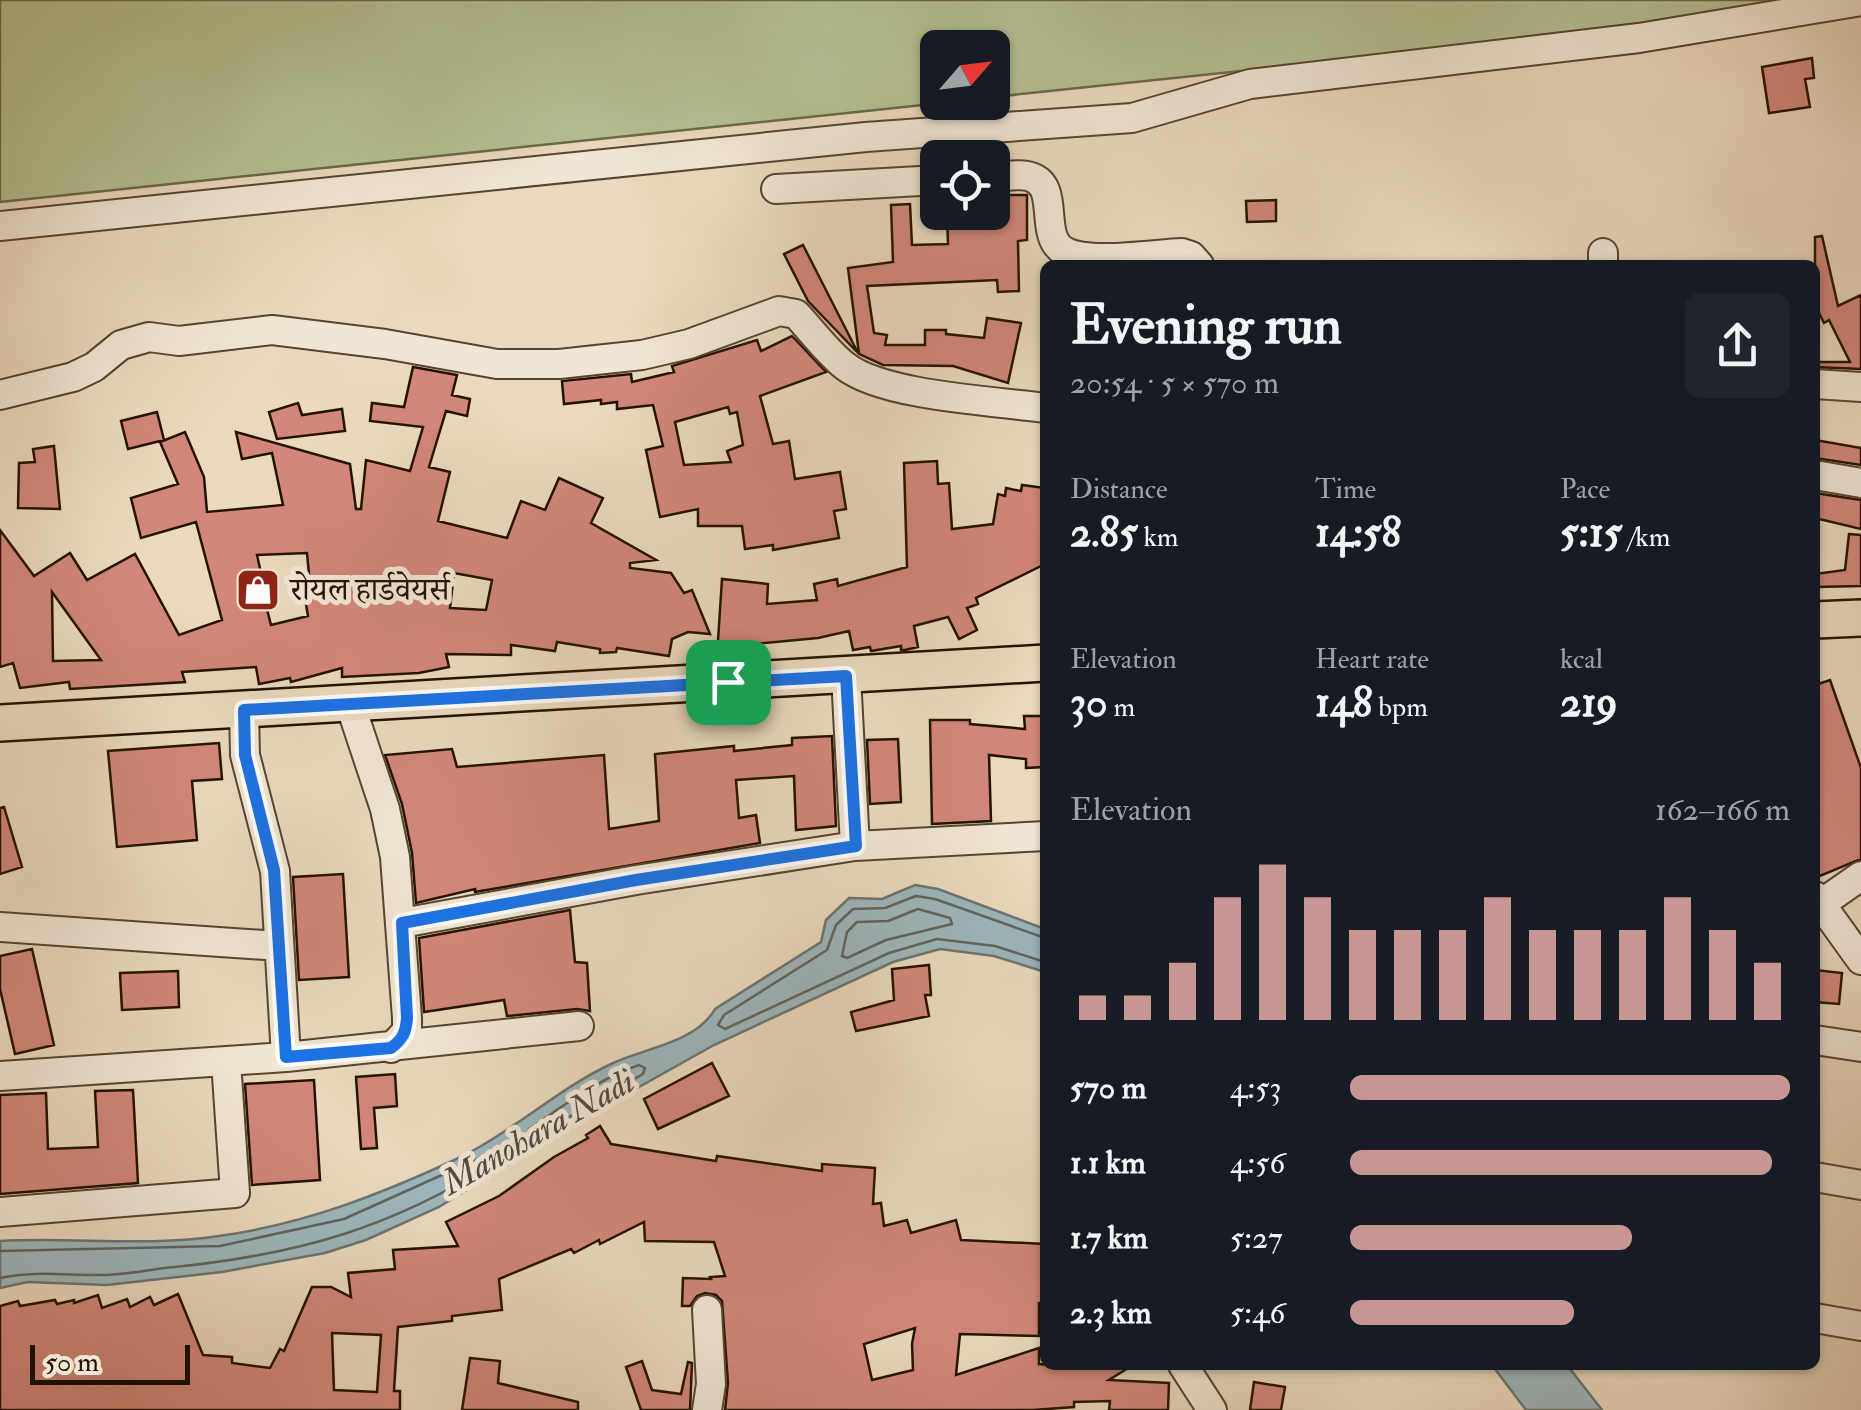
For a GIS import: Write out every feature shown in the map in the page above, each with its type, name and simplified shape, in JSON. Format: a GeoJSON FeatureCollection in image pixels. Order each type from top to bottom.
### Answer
{"type":"FeatureCollection","features":[{"type":"Feature","properties":{"kind":"main road"},"geometry":{"type":"LineString","coordinates":[[1820,620],[1861,618]]}},
{"type":"Feature","properties":{"kind":"main road"},"geometry":{"type":"LineString","coordinates":[[0,723],[1040,662]]}},
{"type":"Feature","properties":{"kind":"street"},"geometry":{"type":"LineString","coordinates":[[0,226],[847,138],[1132,118],[1250,84],[1639,38],[1861,1]]}},
{"type":"Feature","properties":{"kind":"street"},"geometry":{"type":"LineString","coordinates":[[1010,177],[1029,175],[1040,182],[1046,192],[1050,230],[1057,246],[1067,254],[1085,257],[1182,253],[1195,260]]}},
{"type":"Feature","properties":{"kind":"street"},"geometry":{"type":"LineString","coordinates":[[776,190],[920,181]]}},
{"type":"Feature","properties":{"kind":"street"},"geometry":{"type":"LineString","coordinates":[[0,395],[73,377],[109,357],[121,345],[149,337],[179,341],[272,330],[497,364],[559,364],[642,355],[689,344],[788,310],[847,368],[869,379],[1040,407]]}},
{"type":"Feature","properties":{"kind":"street"},"geometry":{"type":"LineString","coordinates":[[1820,384],[1861,388]]}},
{"type":"Feature","properties":{"kind":"street"},"geometry":{"type":"LineString","coordinates":[[1820,477],[1861,484]]}},
{"type":"Feature","properties":{"kind":"street"},"geometry":{"type":"LineString","coordinates":[[846,676],[856,846]]}},
{"type":"Feature","properties":{"kind":"street"},"geometry":{"type":"LineString","coordinates":[[350,704],[385,810],[395,857],[406,1031],[391,1048]]}},
{"type":"Feature","properties":{"kind":"street"},"geometry":{"type":"LineString","coordinates":[[244,710],[245,755],[274,870],[286,1057]]}},
{"type":"Feature","properties":{"kind":"street"},"geometry":{"type":"LineString","coordinates":[[402,923],[636,880],[856,846],[1040,836]]}},
{"type":"Feature","properties":{"kind":"street"},"geometry":{"type":"LineString","coordinates":[[1820,906],[1861,876]]}},
{"type":"Feature","properties":{"kind":"street"},"geometry":{"type":"LineString","coordinates":[[1820,913],[1844,934],[1861,960]]}},
{"type":"Feature","properties":{"kind":"street"},"geometry":{"type":"LineString","coordinates":[[0,927],[279,946]]}},
{"type":"Feature","properties":{"kind":"street"},"geometry":{"type":"LineString","coordinates":[[0,1076],[391,1048],[579,1026]]}},
{"type":"Feature","properties":{"kind":"street"},"geometry":{"type":"LineString","coordinates":[[1820,1041],[1861,1047]]}},
{"type":"Feature","properties":{"kind":"street"},"geometry":{"type":"LineString","coordinates":[[0,1212],[235,1192],[226,1061]]}},
{"type":"Feature","properties":{"kind":"street"},"geometry":{"type":"LineString","coordinates":[[1820,1178],[1861,1184]]}},
{"type":"Feature","properties":{"kind":"street"},"geometry":{"type":"LineString","coordinates":[[706,1410],[711,1384],[707,1310]]}},
{"type":"Feature","properties":{"kind":"street"},"geometry":{"type":"LineString","coordinates":[[1820,1319],[1861,1326]]}},
{"type":"Feature","properties":{"kind":"street"},"geometry":{"type":"LineString","coordinates":[[1186,1370],[1212,1410]]}},
{"type":"Feature","properties":{"kind":"green space"},"geometry":{"type":"Polygon","coordinates":[[[0,0],[1861,0],[1861,6],[1010,95],[1010,30],[920,30],[920,105],[0,202],[0,0]]]}},
{"type":"Feature","properties":{"kind":"water","name":"Manohara Nadi"},"geometry":{"type":"Polygon","coordinates":[[[915,885],[938,889],[1040,927],[1040,970],[994,956],[940,949],[893,962],[714,1045],[582,1119],[439,1207],[366,1240],[325,1253],[222,1272],[107,1285],[28,1282],[0,1288],[0,1241],[165,1241],[251,1231],[314,1215],[433,1170],[482,1146],[592,1074],[695,1030],[715,1009],[821,942],[826,920],[849,898],[882,899],[915,885]]]}},
{"type":"Feature","properties":{"kind":"water"},"geometry":{"type":"Polygon","coordinates":[[[1496,1370],[1571,1370],[1602,1410],[1526,1410],[1496,1370]]]}},
{"type":"Feature","properties":{"kind":"building"},"geometry":{"type":"Polygon","coordinates":[[[1812,58],[1814,78],[1805,79],[1810,107],[1769,113],[1762,67],[1812,58]]]}},
{"type":"Feature","properties":{"kind":"building"},"geometry":{"type":"Polygon","coordinates":[[[1010,195],[1027,195],[1027,240],[1018,241],[1019,291],[998,292],[997,280],[867,286],[874,333],[887,335],[885,345],[925,345],[925,330],[984,338],[987,318],[1021,323],[1008,383],[953,366],[883,365],[859,354],[848,268],[893,262],[891,205],[910,204],[912,245],[948,244],[948,230],[1010,230],[1010,195]]]}},
{"type":"Feature","properties":{"kind":"building"},"geometry":{"type":"Polygon","coordinates":[[[1276,200],[1276,221],[1247,222],[1246,201],[1276,200]]]}},
{"type":"Feature","properties":{"kind":"building"},"geometry":{"type":"Polygon","coordinates":[[[1822,236],[1838,306],[1861,295],[1861,369],[1820,367],[1820,362],[1850,362],[1829,320],[1824,323],[1820,315],[1820,260],[1815,260],[1815,237],[1822,236]]]}},
{"type":"Feature","properties":{"kind":"building"},"geometry":{"type":"Polygon","coordinates":[[[803,245],[858,353],[808,301],[784,254],[803,245]]]}},
{"type":"Feature","properties":{"kind":"building"},"geometry":{"type":"Polygon","coordinates":[[[792,336],[826,372],[760,396],[773,444],[789,441],[795,479],[840,472],[846,509],[834,511],[839,538],[773,550],[773,545],[745,549],[742,526],[698,526],[698,509],[660,517],[646,450],[663,446],[653,405],[617,409],[617,402],[601,404],[601,400],[564,404],[562,381],[631,374],[632,382],[674,372],[672,366],[757,340],[761,351],[792,336]],[[728,407],[675,422],[684,465],[731,462],[727,451],[743,445],[737,412],[730,414],[728,407]]]}},
{"type":"Feature","properties":{"kind":"building"},"geometry":{"type":"Polygon","coordinates":[[[413,367],[457,375],[452,395],[470,399],[467,416],[446,411],[429,467],[450,472],[438,521],[507,538],[521,501],[545,510],[559,478],[603,498],[591,523],[656,560],[630,563],[630,568],[671,573],[684,593],[692,590],[710,634],[688,632],[672,639],[669,656],[617,648],[616,652],[600,653],[600,649],[557,642],[555,651],[511,645],[511,655],[446,654],[449,667],[419,673],[342,677],[342,668],[291,682],[290,678],[259,684],[256,667],[182,672],[185,682],[70,689],[69,682],[20,688],[13,663],[0,667],[0,530],[34,576],[70,553],[87,580],[135,554],[179,635],[222,620],[196,522],[141,538],[131,498],[178,484],[160,442],[185,432],[204,477],[207,512],[283,505],[272,453],[242,459],[236,432],[350,464],[356,509],[361,509],[366,460],[410,471],[423,427],[370,421],[372,403],[404,407],[413,367]],[[307,553],[257,555],[271,625],[308,616],[303,587],[310,585],[307,553]],[[454,573],[450,608],[486,610],[492,580],[454,573]],[[52,592],[53,661],[101,660],[52,592]]]}},
{"type":"Feature","properties":{"kind":"building"},"geometry":{"type":"Polygon","coordinates":[[[298,403],[302,415],[342,409],[345,431],[277,439],[269,412],[298,403]]]}},
{"type":"Feature","properties":{"kind":"building"},"geometry":{"type":"Polygon","coordinates":[[[157,412],[164,440],[128,449],[121,421],[157,412]]]}},
{"type":"Feature","properties":{"kind":"building"},"geometry":{"type":"Polygon","coordinates":[[[1820,441],[1861,448],[1861,465],[1820,459],[1820,441]]]}},
{"type":"Feature","properties":{"kind":"building"},"geometry":{"type":"Polygon","coordinates":[[[54,446],[60,509],[18,508],[19,463],[35,462],[33,449],[54,446]]]}},
{"type":"Feature","properties":{"kind":"building"},"geometry":{"type":"Polygon","coordinates":[[[937,461],[938,484],[949,483],[952,529],[993,524],[998,494],[1005,496],[1006,488],[1021,491],[1022,485],[1040,487],[1040,566],[976,598],[978,604],[967,608],[977,630],[959,639],[948,617],[914,626],[918,647],[905,650],[901,646],[853,650],[849,631],[742,645],[742,657],[717,656],[722,579],[768,584],[767,604],[817,600],[814,584],[837,579],[838,586],[907,567],[904,463],[937,461]]]}},
{"type":"Feature","properties":{"kind":"building"},"geometry":{"type":"Polygon","coordinates":[[[1820,494],[1861,500],[1861,529],[1820,519],[1820,494]]]}},
{"type":"Feature","properties":{"kind":"building"},"geometry":{"type":"Polygon","coordinates":[[[1849,534],[1861,535],[1861,586],[1820,587],[1820,573],[1845,570],[1849,534]]]}},
{"type":"Feature","properties":{"kind":"building"},"geometry":{"type":"Polygon","coordinates":[[[1830,680],[1861,768],[1861,859],[1820,876],[1820,683],[1830,680]]]}},
{"type":"Feature","properties":{"kind":"building"},"geometry":{"type":"Polygon","coordinates":[[[1024,716],[1040,716],[1040,767],[1026,768],[1026,759],[989,755],[991,821],[932,824],[930,720],[970,720],[970,724],[1025,729],[1024,716]]]}},
{"type":"Feature","properties":{"kind":"building"},"geometry":{"type":"Polygon","coordinates":[[[832,736],[836,826],[796,830],[794,776],[736,780],[739,818],[756,815],[760,843],[475,889],[416,903],[412,853],[402,804],[385,755],[452,749],[457,767],[604,755],[609,829],[659,821],[655,754],[734,746],[734,751],[792,745],[792,738],[832,736]]]}},
{"type":"Feature","properties":{"kind":"building"},"geometry":{"type":"Polygon","coordinates":[[[898,739],[901,802],[870,804],[867,740],[898,739]]]}},
{"type":"Feature","properties":{"kind":"building"},"geometry":{"type":"Polygon","coordinates":[[[219,743],[222,779],[192,781],[197,840],[117,847],[108,751],[219,743]]]}},
{"type":"Feature","properties":{"kind":"building"},"geometry":{"type":"Polygon","coordinates":[[[4,807],[22,867],[0,874],[0,808],[4,807]]]}},
{"type":"Feature","properties":{"kind":"building"},"geometry":{"type":"Polygon","coordinates":[[[343,874],[349,977],[299,980],[293,877],[343,874]]]}},
{"type":"Feature","properties":{"kind":"building"},"geometry":{"type":"Polygon","coordinates":[[[570,910],[575,962],[587,963],[590,1011],[507,1016],[504,1000],[424,1012],[419,938],[570,910]]]}},
{"type":"Feature","properties":{"kind":"building"},"geometry":{"type":"Polygon","coordinates":[[[32,949],[54,1045],[15,1054],[0,989],[0,956],[32,949]]]}},
{"type":"Feature","properties":{"kind":"building"},"geometry":{"type":"Polygon","coordinates":[[[929,965],[931,995],[925,995],[929,1016],[856,1031],[851,1012],[894,1000],[892,969],[929,965]]]}},
{"type":"Feature","properties":{"kind":"building"},"geometry":{"type":"Polygon","coordinates":[[[178,971],[179,1007],[122,1010],[120,973],[178,971]]]}},
{"type":"Feature","properties":{"kind":"building"},"geometry":{"type":"Polygon","coordinates":[[[1820,971],[1842,973],[1839,1004],[1820,1002],[1820,971]]]}},
{"type":"Feature","properties":{"kind":"building"},"geometry":{"type":"Polygon","coordinates":[[[712,1063],[729,1096],[658,1129],[644,1099],[712,1063]]]}},
{"type":"Feature","properties":{"kind":"building"},"geometry":{"type":"Polygon","coordinates":[[[395,1074],[397,1106],[374,1108],[377,1148],[361,1149],[356,1077],[395,1074]]]}},
{"type":"Feature","properties":{"kind":"building"},"geometry":{"type":"Polygon","coordinates":[[[314,1080],[320,1180],[252,1185],[245,1084],[314,1080]]]}},
{"type":"Feature","properties":{"kind":"building"},"geometry":{"type":"Polygon","coordinates":[[[133,1090],[138,1183],[0,1194],[0,1095],[46,1093],[48,1149],[98,1147],[95,1091],[133,1090]]]}},
{"type":"Feature","properties":{"kind":"building"},"geometry":{"type":"Polygon","coordinates":[[[600,1126],[611,1144],[716,1161],[717,1156],[822,1171],[822,1164],[875,1168],[873,1204],[881,1203],[884,1226],[907,1220],[911,1233],[956,1220],[961,1240],[1040,1244],[1039,1336],[960,1334],[956,1375],[1039,1348],[1040,1370],[1125,1370],[1109,1380],[1169,1383],[1168,1410],[1109,1410],[1110,1401],[1074,1402],[1074,1407],[1033,1410],[725,1410],[728,1383],[722,1301],[705,1293],[690,1306],[682,1306],[683,1278],[725,1276],[714,1242],[645,1241],[644,1222],[600,1244],[599,1240],[574,1253],[571,1249],[499,1279],[502,1310],[398,1327],[394,1391],[400,1391],[400,1410],[0,1410],[0,1306],[18,1301],[20,1306],[55,1300],[57,1304],[74,1303],[98,1295],[102,1308],[127,1299],[130,1307],[150,1297],[154,1305],[178,1294],[203,1355],[232,1357],[232,1363],[270,1368],[280,1349],[284,1351],[312,1287],[331,1287],[351,1297],[348,1273],[395,1269],[393,1250],[458,1246],[446,1222],[499,1196],[588,1138],[586,1135],[600,1126]],[[915,1328],[864,1344],[872,1380],[913,1370],[915,1328]],[[332,1333],[334,1390],[377,1392],[381,1335],[332,1333]]]}},
{"type":"Feature","properties":{"kind":"building"},"geometry":{"type":"Polygon","coordinates":[[[470,1358],[500,1361],[498,1383],[578,1402],[578,1410],[462,1410],[470,1358]]]}},
{"type":"Feature","properties":{"kind":"building"},"geometry":{"type":"Polygon","coordinates":[[[642,1361],[652,1390],[681,1394],[688,1362],[692,1363],[690,1410],[641,1410],[626,1367],[642,1361]]]}},
{"type":"Feature","properties":{"kind":"building"},"geometry":{"type":"Polygon","coordinates":[[[1254,1382],[1285,1387],[1281,1410],[1250,1410],[1254,1382]]]}},
{"type":"Feature","properties":{"kind":"place","name":"रोयल हार्डवेयर्स"},"geometry":{"type":"Point","coordinates":[258,590]}},
{"type":"Feature","properties":{"kind":"route"},"geometry":{"type":"LineString","coordinates":[[846,676],[856,846],[636,880],[402,923],[407,1018],[400,1041],[391,1048],[286,1057],[274,870],[245,755],[244,710],[728,682],[846,676]]}}]}
